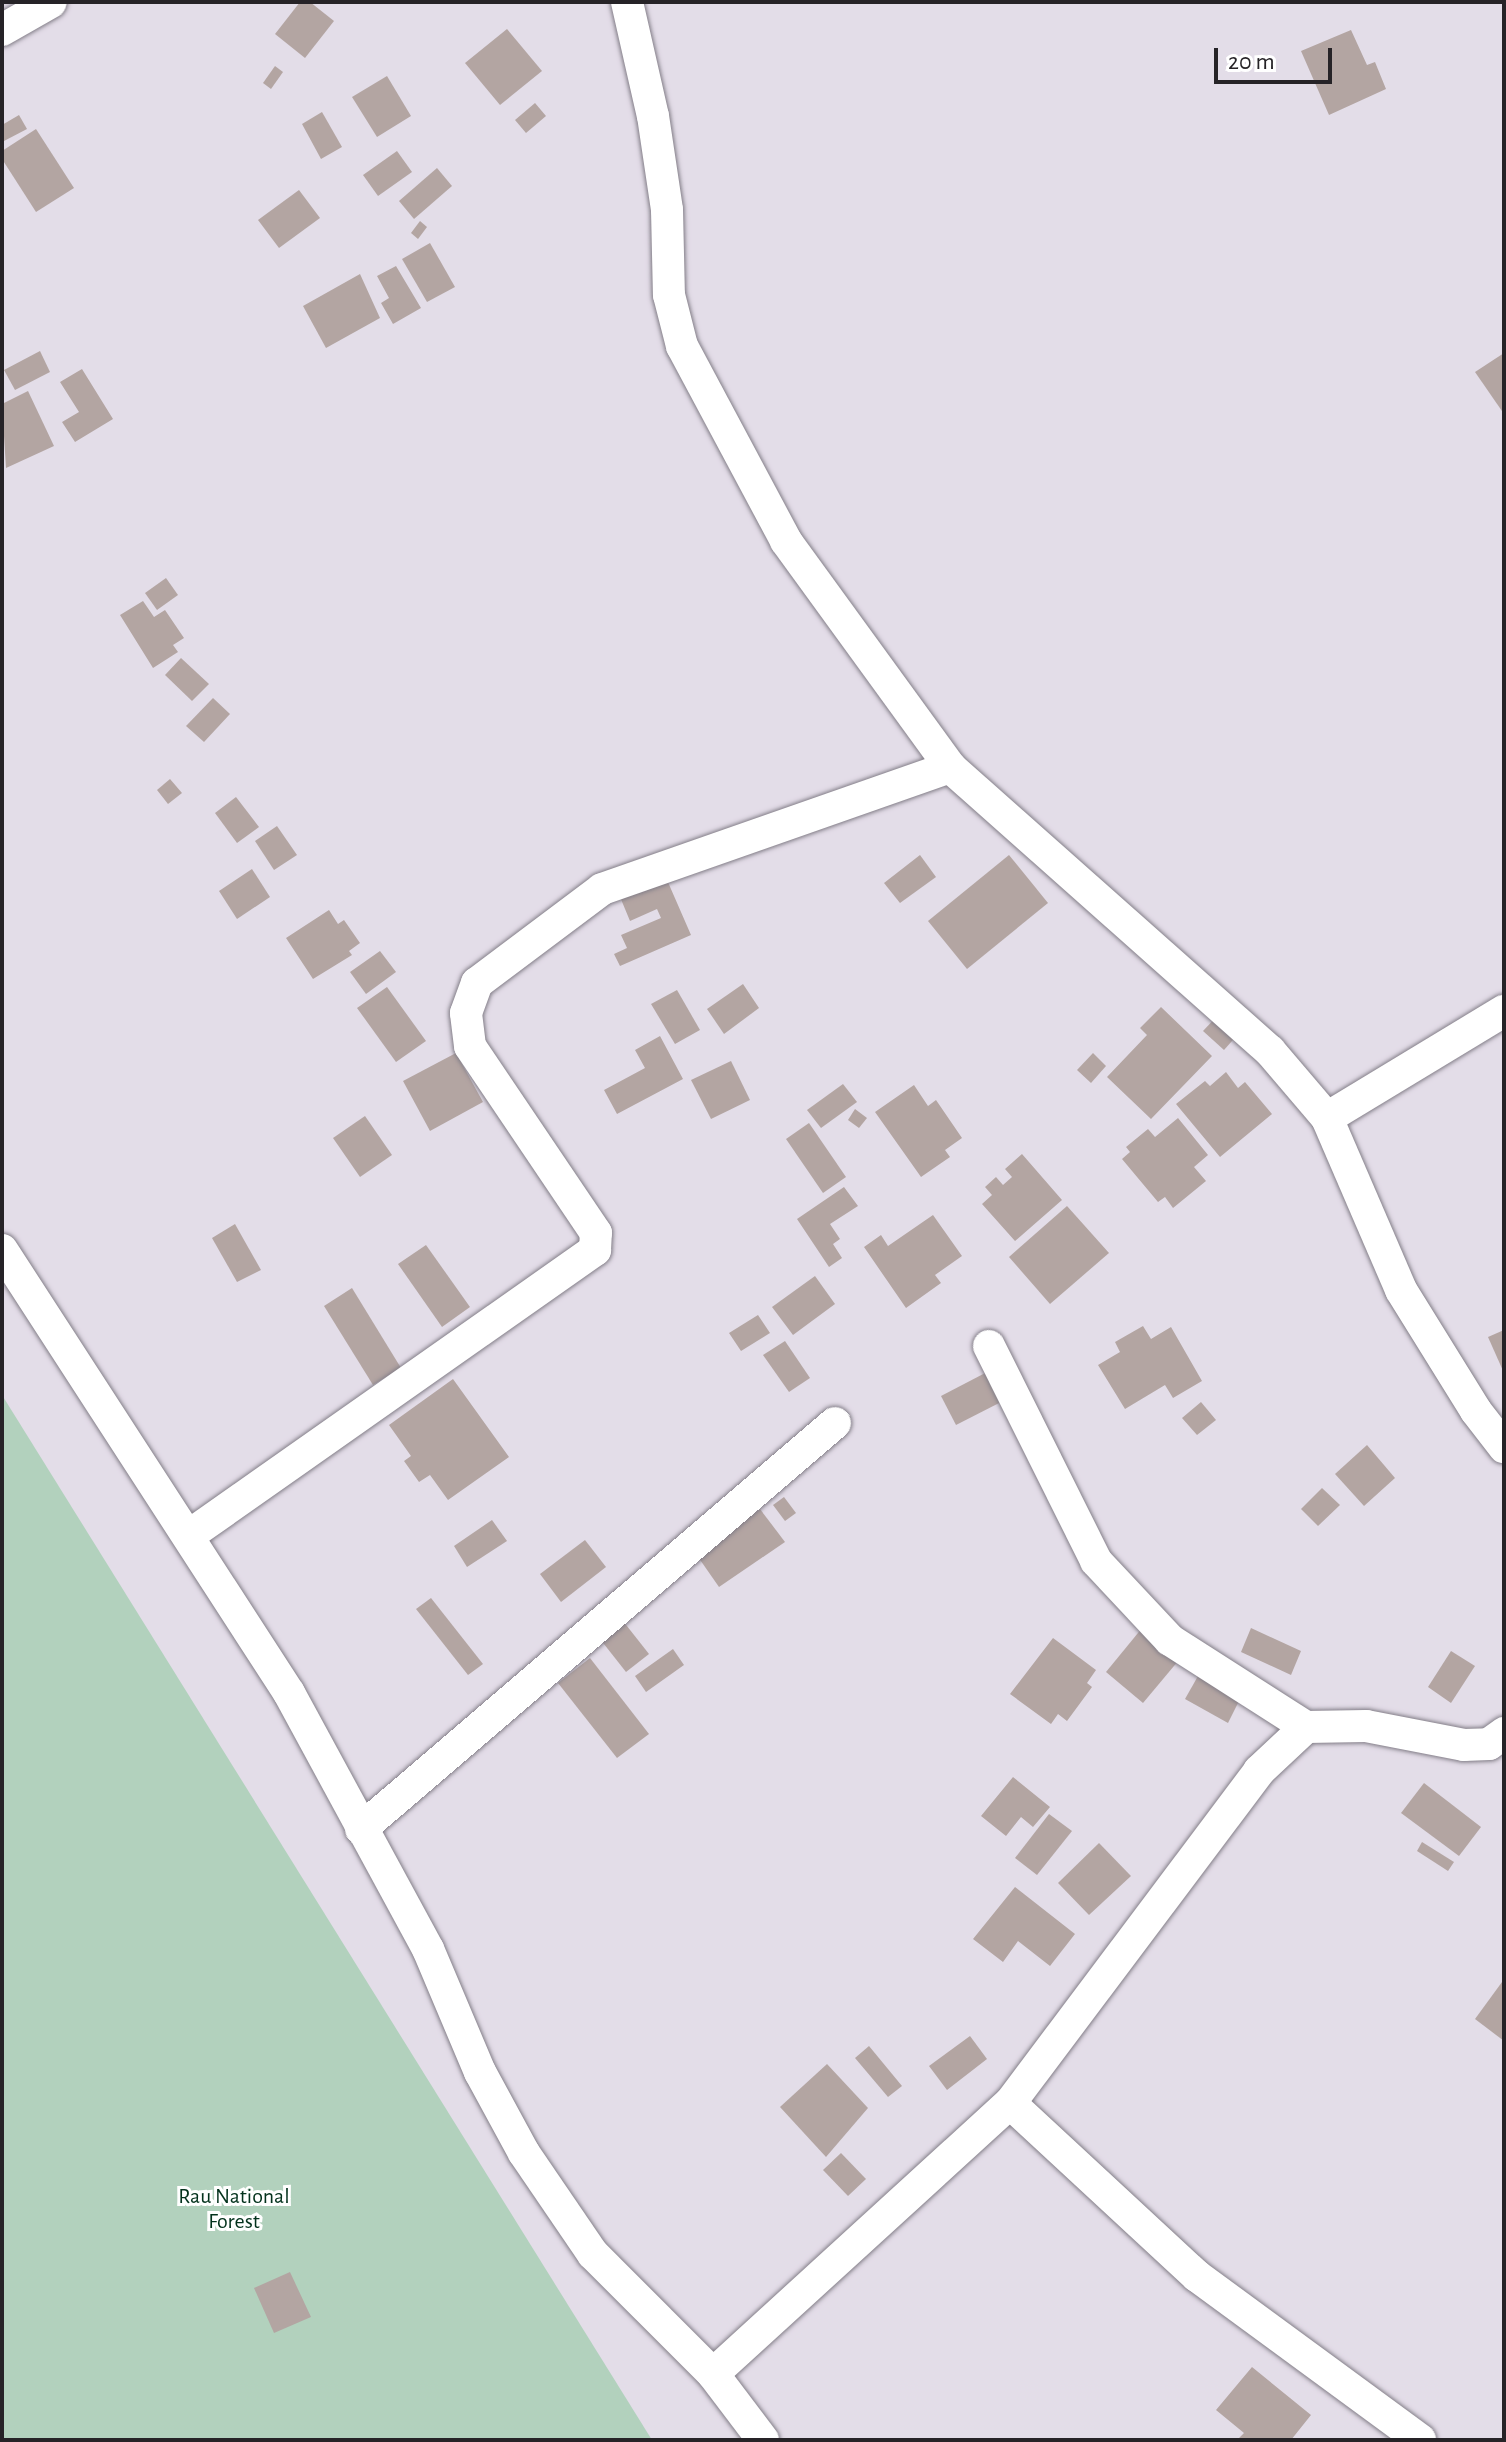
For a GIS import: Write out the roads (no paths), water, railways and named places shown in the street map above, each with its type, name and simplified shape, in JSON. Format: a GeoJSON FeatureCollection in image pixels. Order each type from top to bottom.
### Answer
{"type":"FeatureCollection","features":[{"type":"Feature","properties":{"kind":"street"},"geometry":{"type":"LineString","coordinates":[[2,30],[51,2]]}},
{"type":"Feature","properties":{"kind":"street"},"geometry":{"type":"LineString","coordinates":[[627,2],[653,116],[667,210],[669,295],[682,346],[786,541],[950,767],[1270,1051],[1327,1118],[1401,1290],[1476,1411],[1504,1447]]}},
{"type":"Feature","properties":{"kind":"street"},"geometry":{"type":"LineString","coordinates":[[191,1534],[595,1250],[596,1233],[470,1046],[466,1013],[477,983],[602,889],[950,767]]}},
{"type":"Feature","properties":{"kind":"street"},"geometry":{"type":"LineString","coordinates":[[1327,1118],[1504,1011]]}},
{"type":"Feature","properties":{"kind":"street"},"geometry":{"type":"LineString","coordinates":[[2,1250],[191,1534],[289,1693],[428,1949],[480,2072],[524,2153],[593,2254],[713,2374],[763,2440]]}},
{"type":"Feature","properties":{"kind":"street"},"geometry":{"type":"LineString","coordinates":[[989,1346],[1096,1561],[1170,1640],[1306,1727],[1366,1726],[1464,1745],[1489,1744],[1504,1733]]}},
{"type":"Feature","properties":{"kind":"street"},"geometry":{"type":"LineString","coordinates":[[361,1829],[835,1423]]}},
{"type":"Feature","properties":{"kind":"street"},"geometry":{"type":"LineString","coordinates":[[713,2374],[1010,2103],[1259,1771],[1306,1727]]}},
{"type":"Feature","properties":{"kind":"street"},"geometry":{"type":"LineString","coordinates":[[1010,2103],[1197,2276],[1420,2440]]}},
{"type":"Feature","properties":{"kind":"park label","name":"Rau National Forest"},"geometry":{"type":"Point","coordinates":[234,2208]}}]}
